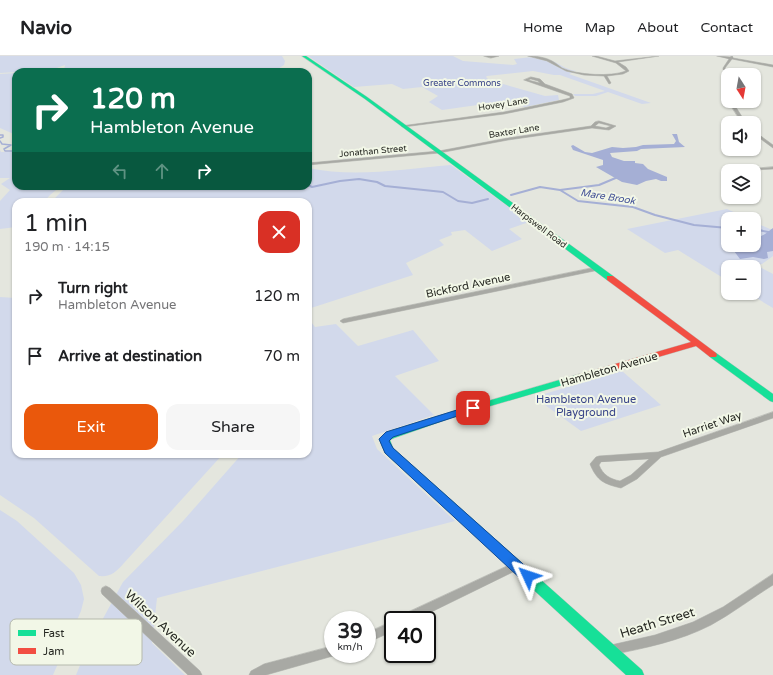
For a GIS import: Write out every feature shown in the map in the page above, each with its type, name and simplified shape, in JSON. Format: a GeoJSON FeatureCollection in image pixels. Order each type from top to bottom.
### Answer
{"type":"FeatureCollection","features":[{"type":"Feature","properties":{"kind":"main road","name":"Harpswell Road"},"geometry":{"type":"LineString","coordinates":[[304,56],[404,126],[773,399]]}},
{"type":"Feature","properties":{"kind":"main road","name":"Hambleton Avenue"},"geometry":{"type":"LineString","coordinates":[[516,566],[389,450],[384,439],[390,435],[460,412],[698,343]]}},
{"type":"Feature","properties":{"kind":"main road"},"geometry":{"type":"LineString","coordinates":[[516,566],[638,675]]}},
{"type":"Feature","properties":{"kind":"street"},"geometry":{"type":"LineString","coordinates":[[485,56],[498,56]]}},
{"type":"Feature","properties":{"kind":"street"},"geometry":{"type":"LineString","coordinates":[[529,56],[547,60],[561,68],[572,71],[605,75],[617,75],[627,72],[627,68],[615,62],[593,56]]}},
{"type":"Feature","properties":{"kind":"street"},"geometry":{"type":"LineString","coordinates":[[615,62],[658,56]]}},
{"type":"Feature","properties":{"kind":"street"},"geometry":{"type":"LineString","coordinates":[[718,56],[731,57],[773,66]]}},
{"type":"Feature","properties":{"kind":"street"},"geometry":{"type":"LineString","coordinates":[[724,68],[731,57]]}},
{"type":"Feature","properties":{"kind":"street"},"geometry":{"type":"LineString","coordinates":[[605,75],[609,83]]}},
{"type":"Feature","properties":{"kind":"street","name":"Hovey Lane"},"geometry":{"type":"LineString","coordinates":[[404,126],[504,113],[572,98],[567,92],[525,80],[536,79],[544,85]]}},
{"type":"Feature","properties":{"kind":"street","name":"Baxter Lane"},"geometry":{"type":"LineString","coordinates":[[439,152],[592,127],[612,128],[614,126],[599,122],[592,127]]}},
{"type":"Feature","properties":{"kind":"street"},"geometry":{"type":"LineString","coordinates":[[761,138],[773,147]]}},
{"type":"Feature","properties":{"kind":"street","name":"Jonathan Street"},"geometry":{"type":"LineString","coordinates":[[312,164],[439,152]]}},
{"type":"Feature","properties":{"kind":"street"},"geometry":{"type":"LineString","coordinates":[[761,169],[773,168]]}},
{"type":"Feature","properties":{"kind":"street","name":"Bickford Avenue"},"geometry":{"type":"LineString","coordinates":[[343,321],[596,269]]}},
{"type":"Feature","properties":{"kind":"street","name":"Harriet Way"},"geometry":{"type":"LineString","coordinates":[[658,455],[634,477],[621,485],[610,482],[598,475],[594,464],[599,459],[658,455],[773,415]]}},
{"type":"Feature","properties":{"kind":"street"},"geometry":{"type":"LineString","coordinates":[[423,611],[516,566]]}},
{"type":"Feature","properties":{"kind":"street","name":"Heath Street"},"geometry":{"type":"LineString","coordinates":[[609,650],[649,642],[696,626],[718,615],[773,579]]}},
{"type":"Feature","properties":{"kind":"street","name":"Wilson Avenue"},"geometry":{"type":"LineString","coordinates":[[106,591],[136,619]]}},
{"type":"Feature","properties":{"kind":"street","name":"Wilson Avenue"},"geometry":{"type":"LineString","coordinates":[[142,625],[196,675]]}},
{"type":"Feature","properties":{"kind":"street"},"geometry":{"type":"LineString","coordinates":[[255,675],[264,670],[324,653]]}},
{"type":"Feature","properties":{"kind":"green space"},"geometry":{"type":"Polygon","coordinates":[[[0,56],[282,56],[285,61],[284,65],[279,68],[64,68],[65,65],[57,68],[12,68],[12,72],[0,73],[0,56]]]}},
{"type":"Feature","properties":{"kind":"green space","name":"Greater Commons"},"geometry":{"type":"Polygon","coordinates":[[[308,56],[453,56],[463,61],[513,65],[517,64],[514,59],[530,57],[540,58],[550,60],[567,69],[576,71],[569,74],[651,103],[642,104],[608,92],[596,96],[575,96],[573,94],[593,94],[605,91],[560,75],[533,71],[486,77],[489,80],[545,96],[558,95],[559,100],[525,107],[506,101],[442,110],[429,102],[438,96],[422,87],[403,89],[392,84],[354,87],[308,56]]]}},
{"type":"Feature","properties":{"kind":"green space"},"geometry":{"type":"Polygon","coordinates":[[[12,73],[12,133],[0,128],[0,74],[12,73]]]}},
{"type":"Feature","properties":{"kind":"green space"},"geometry":{"type":"Polygon","coordinates":[[[0,150],[1,152],[12,152],[12,190],[56,190],[47,198],[12,198],[12,228],[0,229],[0,201],[10,190],[1,184],[10,178],[0,178],[0,150]]]}},
{"type":"Feature","properties":{"kind":"green space"},"geometry":{"type":"Polygon","coordinates":[[[451,165],[529,222],[509,229],[522,239],[492,251],[465,230],[451,232],[452,235],[439,240],[444,245],[406,263],[413,275],[312,308],[312,198],[55,198],[63,190],[312,190],[312,169],[344,172],[380,172],[451,165]]]}},
{"type":"Feature","properties":{"kind":"green space"},"geometry":{"type":"Polygon","coordinates":[[[727,209],[734,212],[721,212],[721,252],[761,252],[761,225],[773,229],[773,256],[761,264],[761,260],[721,260],[721,277],[678,250],[665,253],[627,229],[727,209]]]}},
{"type":"Feature","properties":{"kind":"green space"},"geometry":{"type":"Polygon","coordinates":[[[761,268],[773,274],[773,308],[760,300],[761,300],[761,268]]]}},
{"type":"Feature","properties":{"kind":"green space"},"geometry":{"type":"Polygon","coordinates":[[[0,297],[12,298],[12,458],[219,458],[121,566],[110,575],[99,576],[34,518],[0,495],[0,297]]]}},
{"type":"Feature","properties":{"kind":"green space"},"geometry":{"type":"Polygon","coordinates":[[[312,323],[315,327],[336,324],[358,346],[413,330],[439,361],[395,376],[434,415],[372,436],[377,449],[455,521],[157,598],[152,643],[185,675],[76,675],[80,665],[142,665],[142,619],[103,619],[123,582],[183,521],[238,458],[312,458],[312,323]]]}},
{"type":"Feature","properties":{"kind":"green space","name":"Hambleton Avenue Playground"},"geometry":{"type":"Polygon","coordinates":[[[622,371],[661,405],[581,431],[534,397],[622,371]]]}},
{"type":"Feature","properties":{"kind":"green space"},"geometry":{"type":"Polygon","coordinates":[[[0,510],[17,521],[74,573],[81,585],[84,599],[78,619],[10,619],[10,665],[57,665],[53,675],[0,675],[0,510]]]}},
{"type":"Feature","properties":{"kind":"water"},"geometry":{"type":"Polygon","coordinates":[[[672,134],[677,134],[679,142],[685,147],[641,149],[637,151],[610,153],[612,157],[624,161],[635,161],[635,163],[643,164],[648,169],[667,177],[667,181],[656,179],[637,185],[622,182],[596,167],[603,165],[603,160],[573,150],[571,146],[573,145],[585,152],[592,153],[612,147],[623,148],[643,145],[674,144],[676,141],[672,134]]]}},
{"type":"Feature","properties":{"kind":"water"},"geometry":{"type":"Polygon","coordinates":[[[773,228],[773,251],[767,252],[768,258],[764,259],[753,257],[740,259],[735,252],[761,252],[761,236],[773,228]]]}},
{"type":"Feature","properties":{"kind":"waterway","name":"Mare Brook"},"geometry":{"type":"LineString","coordinates":[[0,135],[3,135],[3,137],[0,138]]}},
{"type":"Feature","properties":{"kind":"waterway","name":"Mare Brook"},"geometry":{"type":"LineString","coordinates":[[0,141],[2,144],[11,145],[4,149],[5,151],[12,151]]}},
{"type":"Feature","properties":{"kind":"waterway"},"geometry":{"type":"LineString","coordinates":[[560,190],[599,185],[618,177]]}},
{"type":"Feature","properties":{"kind":"waterway","name":"Mare Brook"},"geometry":{"type":"LineString","coordinates":[[312,187],[340,181],[359,179],[377,182],[385,186],[443,192],[458,201],[472,203],[488,199]]}},
{"type":"Feature","properties":{"kind":"waterway","name":"Mare Brook"},"geometry":{"type":"LineString","coordinates":[[511,195],[540,187],[560,190]]}},
{"type":"Feature","properties":{"kind":"waterway","name":"Mare Brook"},"geometry":{"type":"LineString","coordinates":[[560,190],[578,201],[633,207],[655,215],[694,225],[721,227]]}},
{"type":"Feature","properties":{"kind":"waterway","name":"Mare Brook"},"geometry":{"type":"LineString","coordinates":[[761,230],[773,233]]}},
{"type":"Feature","properties":{"kind":"traffic: fast"},"geometry":{"type":"LineString","coordinates":[[304,56],[366,98],[610,278]]}},
{"type":"Feature","properties":{"kind":"traffic: fast"},"geometry":{"type":"LineString","coordinates":[[713,355],[773,399]]}},
{"type":"Feature","properties":{"kind":"traffic: fast"},"geometry":{"type":"LineString","coordinates":[[580,377],[460,412],[390,435],[384,439],[389,450],[637,675]]}},
{"type":"Feature","properties":{"kind":"traffic: jam"},"geometry":{"type":"LineString","coordinates":[[610,278],[713,355]]}},
{"type":"Feature","properties":{"kind":"traffic: jam"},"geometry":{"type":"LineString","coordinates":[[580,377],[698,343]]}},
{"type":"Feature","properties":{"kind":"route"},"geometry":{"type":"LineString","coordinates":[[473,408],[390,435],[384,439],[385,443],[389,450],[528,576]]}}]}
